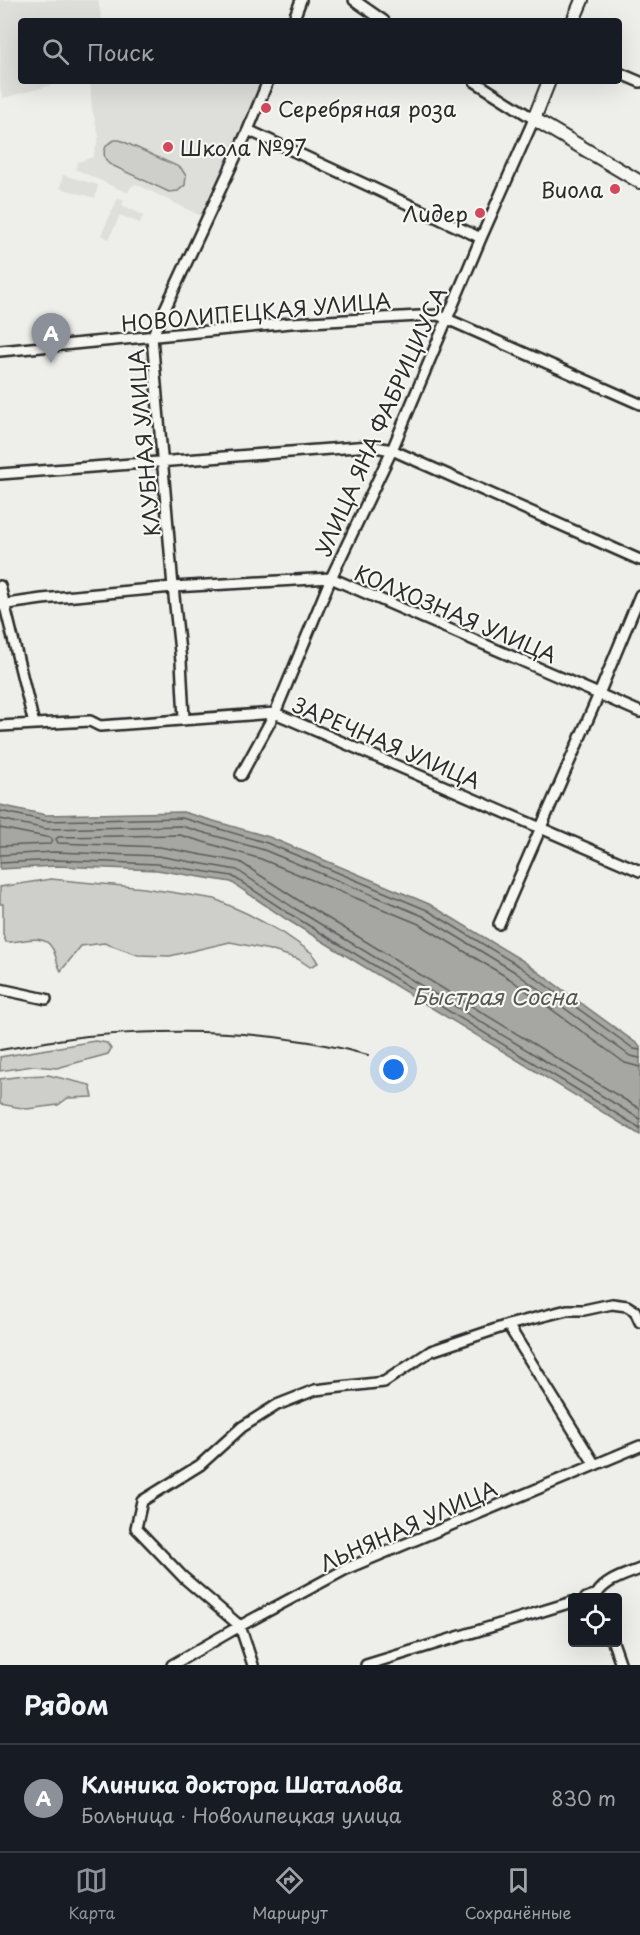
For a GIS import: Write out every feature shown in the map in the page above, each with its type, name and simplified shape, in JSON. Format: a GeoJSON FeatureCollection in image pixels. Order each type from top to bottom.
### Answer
{"type":"FeatureCollection","features":[{"type":"Feature","properties":{"kind":"main road"},"geometry":{"type":"LineString","coordinates":[[574,18],[582,0]]}},
{"type":"Feature","properties":{"kind":"main road","name":"УЛИЦА ЯНА ФАБРИЦИУСА"},"geometry":{"type":"LineString","coordinates":[[534,119],[548,84]]}},
{"type":"Feature","properties":{"kind":"main road"},"geometry":{"type":"LineString","coordinates":[[534,119],[640,182]]}},
{"type":"Feature","properties":{"kind":"street"},"geometry":{"type":"LineString","coordinates":[[293,18],[301,0]]}},
{"type":"Feature","properties":{"kind":"street"},"geometry":{"type":"LineString","coordinates":[[354,0],[380,18]]}},
{"type":"Feature","properties":{"kind":"street"},"geometry":{"type":"LineString","coordinates":[[622,74],[640,82]]}},
{"type":"Feature","properties":{"kind":"street","name":"КЛУБНАЯ УЛИЦА"},"geometry":{"type":"LineString","coordinates":[[184,719],[182,661],[173,587],[152,337],[248,130],[267,84]]}},
{"type":"Feature","properties":{"kind":"street"},"geometry":{"type":"LineString","coordinates":[[479,84],[534,119]]}},
{"type":"Feature","properties":{"kind":"street","name":"УЛИЦА ЯНА ФАБРИЦИУСА"},"geometry":{"type":"LineString","coordinates":[[241,775],[275,713],[331,578],[392,450],[534,119]]}},
{"type":"Feature","properties":{"kind":"street"},"geometry":{"type":"LineString","coordinates":[[248,130],[481,238]]}},
{"type":"Feature","properties":{"kind":"street","name":"НОВОЛИПЕЦКАЯ УЛИЦА"},"geometry":{"type":"LineString","coordinates":[[0,351],[291,323],[438,315],[640,404]]}},
{"type":"Feature","properties":{"kind":"street"},"geometry":{"type":"LineString","coordinates":[[0,474],[370,446],[392,450],[640,560]]}},
{"type":"Feature","properties":{"kind":"street","name":"КОЛХОЗНАЯ УЛИЦА"},"geometry":{"type":"LineString","coordinates":[[3,605],[42,598],[173,587],[331,578],[640,712]]}},
{"type":"Feature","properties":{"kind":"street"},"geometry":{"type":"LineString","coordinates":[[0,586],[34,724]]}},
{"type":"Feature","properties":{"kind":"street"},"geometry":{"type":"LineString","coordinates":[[499,924],[542,829],[640,596]]}},
{"type":"Feature","properties":{"kind":"street","name":"ЗАРЕЧНАЯ УЛИЦА"},"geometry":{"type":"LineString","coordinates":[[0,726],[90,721],[100,726],[275,713],[640,871]]}},
{"type":"Feature","properties":{"kind":"street"},"geometry":{"type":"LineString","coordinates":[[0,989],[46,999]]}},
{"type":"Feature","properties":{"kind":"street"},"geometry":{"type":"LineString","coordinates":[[253,1665],[240,1626],[183,1577],[136,1528],[142,1501],[200,1465],[242,1427],[277,1405],[315,1390],[384,1382],[431,1351],[508,1324],[567,1310],[584,1310],[612,1304],[627,1306],[635,1311],[640,1322]]}},
{"type":"Feature","properties":{"kind":"street"},"geometry":{"type":"LineString","coordinates":[[508,1324],[595,1465]]}},
{"type":"Feature","properties":{"kind":"street","name":"ЛЬНЯНАЯ УЛИЦА"},"geometry":{"type":"LineString","coordinates":[[172,1665],[348,1568],[640,1446]]}},
{"type":"Feature","properties":{"kind":"street"},"geometry":{"type":"LineString","coordinates":[[599,1593],[601,1587],[640,1569]]}},
{"type":"Feature","properties":{"kind":"street"},"geometry":{"type":"LineString","coordinates":[[366,1665],[568,1604]]}},
{"type":"Feature","properties":{"kind":"street"},"geometry":{"type":"LineString","coordinates":[[615,1647],[621,1665]]}},
{"type":"Feature","properties":{"kind":"shaded area"},"geometry":{"type":"Polygon","coordinates":[[[0,0],[98,0],[101,18],[18,18],[18,84],[56,84],[3,98],[0,87],[0,0]]]}},
{"type":"Feature","properties":{"kind":"shaded area","name":"Школа №97"},"geometry":{"type":"Polygon","coordinates":[[[90,84],[257,84],[265,87],[207,219],[136,184],[128,193],[75,169],[78,162],[93,157],[99,136],[92,109],[90,84]]]}},
{"type":"Feature","properties":{"kind":"shaded area"},"geometry":{"type":"Polygon","coordinates":[[[115,140],[120,140],[181,168],[186,176],[185,185],[178,191],[169,192],[109,164],[104,150],[115,140]]]}},
{"type":"Feature","properties":{"kind":"shaded area"},"geometry":{"type":"Polygon","coordinates":[[[63,175],[98,185],[95,198],[60,188],[63,175]]]}},
{"type":"Feature","properties":{"kind":"shaded area"},"geometry":{"type":"Polygon","coordinates":[[[118,198],[124,200],[122,205],[143,215],[140,223],[120,215],[109,239],[101,235],[118,198]]]}},
{"type":"Feature","properties":{"kind":"shaded area"},"geometry":{"type":"Polygon","coordinates":[[[51,879],[144,888],[215,899],[283,933],[312,953],[318,963],[310,967],[298,959],[270,950],[230,942],[170,956],[138,955],[104,943],[81,946],[61,971],[48,943],[38,939],[6,942],[3,934],[3,904],[0,904],[0,887],[51,879]]]}},
{"type":"Feature","properties":{"kind":"shaded area"},"geometry":{"type":"Polygon","coordinates":[[[95,1041],[107,1043],[111,1049],[108,1054],[57,1068],[33,1066],[0,1071],[0,1057],[95,1041]]]}},
{"type":"Feature","properties":{"kind":"shaded area"},"geometry":{"type":"Polygon","coordinates":[[[48,1075],[90,1085],[93,1097],[68,1098],[58,1105],[27,1109],[0,1104],[0,1079],[48,1075]]]}},
{"type":"Feature","properties":{"kind":"water","name":"Быстрая Сосна"},"geometry":{"type":"Polygon","coordinates":[[[0,805],[46,815],[183,812],[269,837],[429,904],[523,961],[640,1046],[640,1135],[286,919],[231,882],[157,870],[56,866],[0,869],[0,805]]]}},
{"type":"Feature","properties":{"kind":"railway"},"geometry":{"type":"LineString","coordinates":[[0,1050],[87,1036],[201,1032],[269,1036],[368,1055]]}},
{"type":"Feature","properties":{"kind":"place","name":"Серебряная роза"},"geometry":{"type":"Point","coordinates":[266,108]}},
{"type":"Feature","properties":{"kind":"place","name":"Школа №97"},"geometry":{"type":"Point","coordinates":[168,147]}},
{"type":"Feature","properties":{"kind":"place","name":"Виола"},"geometry":{"type":"Point","coordinates":[615,189]}},
{"type":"Feature","properties":{"kind":"place","name":"Лидер"},"geometry":{"type":"Point","coordinates":[480,213]}},
{"type":"Feature","properties":{"kind":"place","name":"Клиника доктора Шаталова"},"geometry":{"type":"Point","coordinates":[51,363]}}]}
